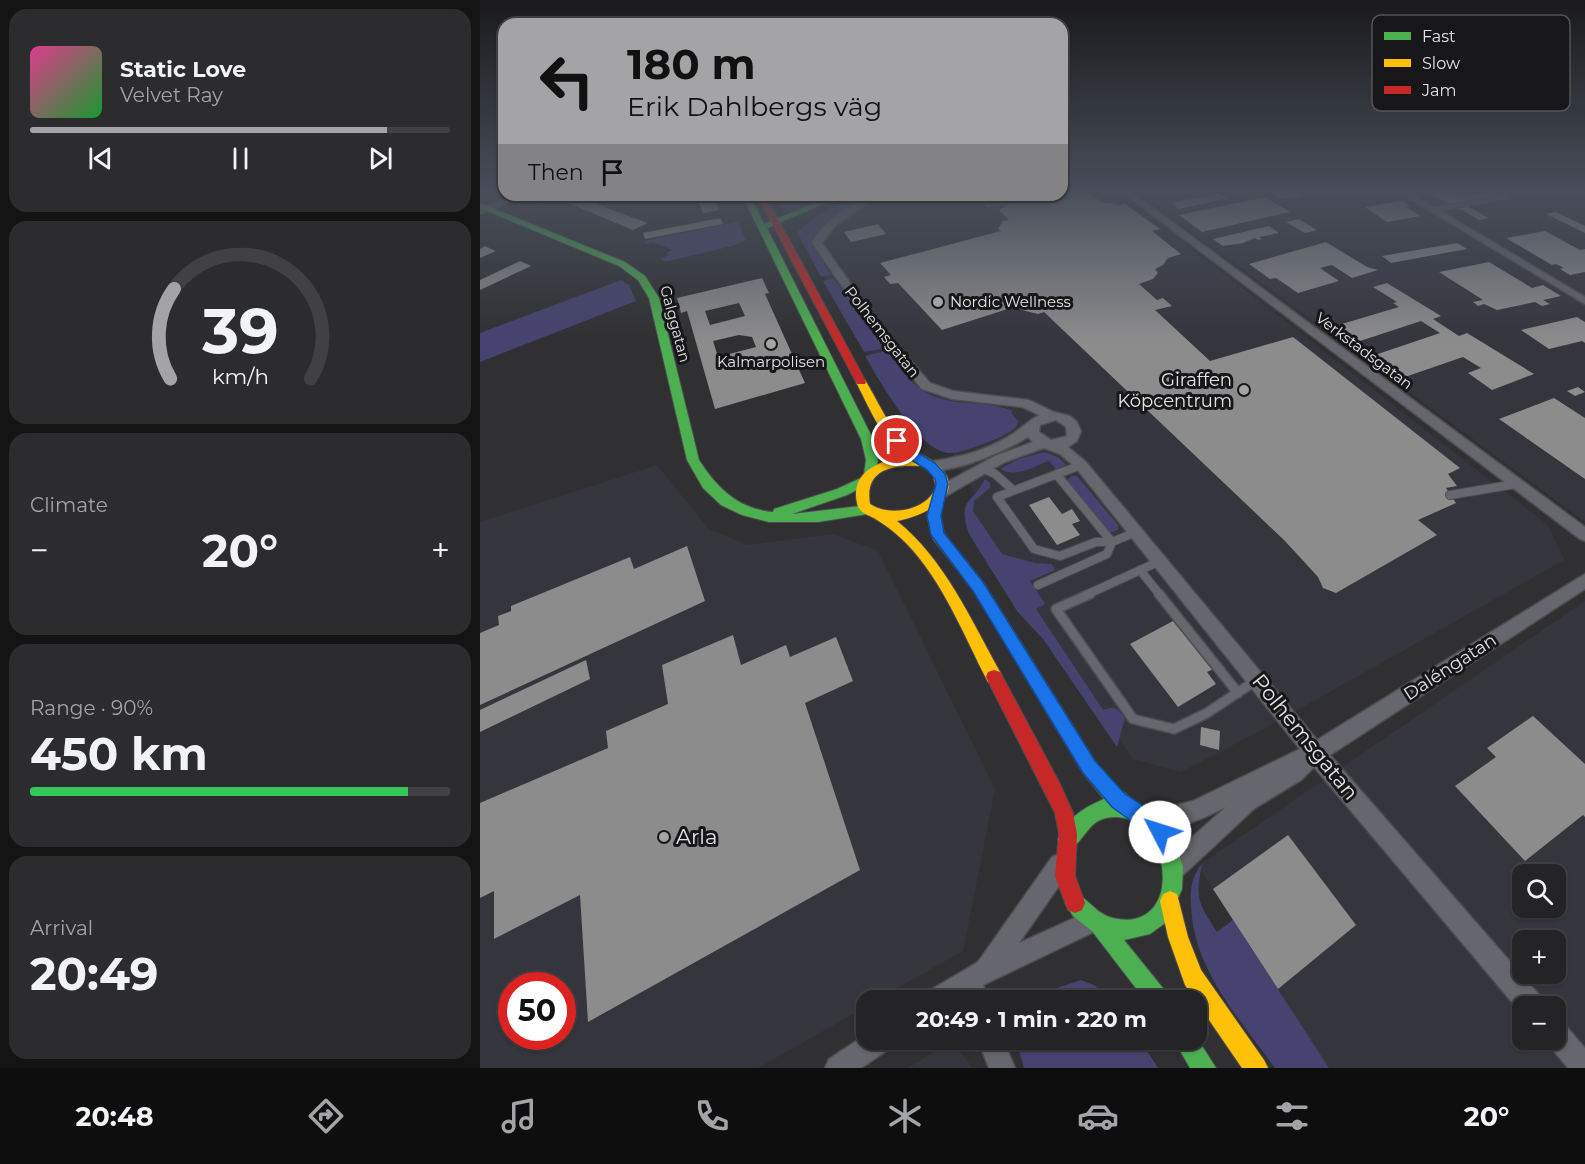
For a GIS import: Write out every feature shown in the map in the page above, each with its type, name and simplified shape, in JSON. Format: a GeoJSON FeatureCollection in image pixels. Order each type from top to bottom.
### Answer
{"type":"FeatureCollection","features":[{"type":"Feature","properties":{"kind":"main road","name":"Galggatan"},"geometry":{"type":"LineString","coordinates":[[565,241],[601,255],[640,275],[649,286],[654,298],[688,449],[694,464],[713,490],[732,508],[781,521],[875,513]]}},
{"type":"Feature","properties":{"kind":"main road"},"geometry":{"type":"LineString","coordinates":[[776,241],[858,419],[873,459],[861,500],[911,540],[941,579],[1062,808],[1066,849],[1064,870],[1070,893],[1083,913],[1096,923],[1150,990]]}},
{"type":"Feature","properties":{"kind":"main road"},"geometry":{"type":"LineString","coordinates":[[778,241],[897,441],[941,477],[934,527],[942,542],[978,586],[1089,767],[1106,789],[1160,832],[1172,855],[1175,879],[1170,901],[1153,923],[1128,932],[1114,931],[1096,923]]}},
{"type":"Feature","properties":{"kind":"main road"},"geometry":{"type":"LineString","coordinates":[[764,517],[842,492],[884,466],[904,461],[927,464]]}},
{"type":"Feature","properties":{"kind":"main road"},"geometry":{"type":"LineString","coordinates":[[875,513],[897,516],[915,511],[930,504],[939,494]]}},
{"type":"Feature","properties":{"kind":"main road"},"geometry":{"type":"LineString","coordinates":[[1066,849],[1075,828],[1095,811],[1113,808],[1137,813]]}},
{"type":"Feature","properties":{"kind":"main road"},"geometry":{"type":"LineString","coordinates":[[1170,901],[1178,937],[1194,976],[1256,1068]]}},
{"type":"Feature","properties":{"kind":"main road"},"geometry":{"type":"LineString","coordinates":[[1192,1050],[1204,1068]]}},
{"type":"Feature","properties":{"kind":"street","name":"Polhemsgatan"},"geometry":{"type":"LineString","coordinates":[[818,241],[823,252],[875,326],[918,379],[938,392],[1025,403],[1052,416]]}},
{"type":"Feature","properties":{"kind":"street","name":"Verkstadsgatan"},"geometry":{"type":"LineString","coordinates":[[1192,241],[1585,535]]}},
{"type":"Feature","properties":{"kind":"street"},"geometry":{"type":"LineString","coordinates":[[1484,241],[1585,300]]}},
{"type":"Feature","properties":{"kind":"street","name":"Polhemsgatan"},"geometry":{"type":"LineString","coordinates":[[1006,401],[1021,409],[1033,426]]}},
{"type":"Feature","properties":{"kind":"street"},"geometry":{"type":"LineString","coordinates":[[927,464],[953,462],[1004,445],[1043,417],[1062,417],[1075,426],[1076,433],[1065,443],[1047,444],[982,468],[939,494]]}},
{"type":"Feature","properties":{"kind":"street"},"geometry":{"type":"LineString","coordinates":[[1033,426],[1036,439],[1047,444]]}},
{"type":"Feature","properties":{"kind":"street","name":"Polhemsgatan"},"geometry":{"type":"LineString","coordinates":[[1072,439],[1075,454],[1081,465],[1258,679],[1315,753],[1523,996]]}},
{"type":"Feature","properties":{"kind":"street","name":"Polhemsgatan"},"geometry":{"type":"LineString","coordinates":[[1047,444],[1062,450],[1081,465]]}},
{"type":"Feature","properties":{"kind":"street","name":"Daléngatan"},"geometry":{"type":"LineString","coordinates":[[1174,868],[1248,801],[1294,773],[1315,753],[1585,581]]}},
{"type":"Feature","properties":{"kind":"street","name":"Daléngatan"},"geometry":{"type":"LineString","coordinates":[[1137,813],[1176,816],[1192,811],[1284,764],[1315,753]]}},
{"type":"Feature","properties":{"kind":"street"},"geometry":{"type":"LineString","coordinates":[[978,983],[1048,885],[1066,849]]}},
{"type":"Feature","properties":{"kind":"street"},"geometry":{"type":"LineString","coordinates":[[962,990],[1096,923]]}},
{"type":"Feature","properties":{"kind":"street"},"geometry":{"type":"LineString","coordinates":[[1566,1046],[1585,1068]]}},
{"type":"Feature","properties":{"kind":"street"},"geometry":{"type":"LineString","coordinates":[[838,1068],[865,1050]]}},
{"type":"Feature","properties":{"kind":"street"},"geometry":{"type":"LineString","coordinates":[[996,1050],[1002,1068]]}},
{"type":"Feature","properties":{"kind":"lane"},"geometry":{"type":"LineString","coordinates":[[1081,465],[997,497],[1034,549],[1060,556],[1096,542],[1112,542],[1136,532]]}},
{"type":"Feature","properties":{"kind":"lane"},"geometry":{"type":"LineString","coordinates":[[982,468],[995,474],[1013,490]]}},
{"type":"Feature","properties":{"kind":"lane"},"geometry":{"type":"LineString","coordinates":[[1057,474],[1112,542]]}},
{"type":"Feature","properties":{"kind":"lane"},"geometry":{"type":"LineString","coordinates":[[1450,495],[1516,484]]}},
{"type":"Feature","properties":{"kind":"lane"},"geometry":{"type":"LineString","coordinates":[[1038,585],[1107,554],[1112,542]]}},
{"type":"Feature","properties":{"kind":"lane"},"geometry":{"type":"LineString","coordinates":[[1160,561],[1056,609],[1133,719],[1174,729],[1207,713],[1258,679]]}},
{"type":"Feature","properties":{"kind":"lane"},"geometry":{"type":"LineString","coordinates":[[1140,570],[1238,693]]}},
{"type":"Feature","properties":{"kind":"shaded area"},"geometry":{"type":"Polygon","coordinates":[[[643,241],[744,241],[732,246],[665,262],[660,259],[669,255],[666,253],[672,250],[653,242],[647,244],[643,241]]]}},
{"type":"Feature","properties":{"kind":"shaded area"},"geometry":{"type":"Polygon","coordinates":[[[802,241],[812,241],[831,275],[821,277],[802,241]]]}},
{"type":"Feature","properties":{"kind":"shaded area"},"geometry":{"type":"Polygon","coordinates":[[[810,241],[1179,241],[1548,525],[1564,560],[1264,729],[1181,772],[1133,759],[1049,638],[968,510],[976,496],[950,448],[872,362],[821,271],[810,241]]]}},
{"type":"Feature","properties":{"kind":"shaded area"},"geometry":{"type":"Polygon","coordinates":[[[1204,241],[1585,241],[1585,522],[1204,241]]]}},
{"type":"Feature","properties":{"kind":"shaded area"},"geometry":{"type":"Polygon","coordinates":[[[833,278],[887,348],[864,352],[823,281],[833,278]]]}},
{"type":"Feature","properties":{"kind":"shaded area"},"geometry":{"type":"Polygon","coordinates":[[[621,280],[629,285],[636,301],[480,362],[480,333],[621,280]]]}},
{"type":"Feature","properties":{"kind":"shaded area"},"geometry":{"type":"Polygon","coordinates":[[[889,350],[908,377],[932,396],[1002,407],[1013,411],[1011,413],[1018,421],[1017,426],[1000,437],[960,452],[948,453],[936,449],[924,440],[900,412],[865,356],[889,350]]]}},
{"type":"Feature","properties":{"kind":"shaded area"},"geometry":{"type":"Polygon","coordinates":[[[1044,452],[1058,457],[1066,465],[1056,469],[1049,461],[1018,472],[1000,469],[1019,459],[1044,452]]]}},
{"type":"Feature","properties":{"kind":"shaded area"},"geometry":{"type":"Polygon","coordinates":[[[657,465],[709,529],[747,545],[834,534],[878,551],[995,789],[963,951],[894,990],[856,990],[856,1012],[758,1068],[480,1068],[480,522],[657,465]]]}},
{"type":"Feature","properties":{"kind":"shaded area"},"geometry":{"type":"Polygon","coordinates":[[[1072,476],[1077,476],[1118,525],[1118,530],[1110,533],[1067,480],[1072,476]]]}},
{"type":"Feature","properties":{"kind":"shaded area"},"geometry":{"type":"Polygon","coordinates":[[[985,479],[990,483],[990,488],[974,501],[973,511],[1002,554],[1035,563],[1052,564],[1055,570],[1030,581],[1045,604],[1036,609],[1103,710],[1116,709],[1125,718],[1117,747],[1043,639],[1017,611],[969,534],[965,507],[985,479]]]}},
{"type":"Feature","properties":{"kind":"shaded area"},"geometry":{"type":"Polygon","coordinates":[[[1585,601],[1585,1068],[1327,1068],[1198,866],[1585,601]]]}},
{"type":"Feature","properties":{"kind":"shaded area"},"geometry":{"type":"Polygon","coordinates":[[[1202,864],[1200,900],[1217,932],[1233,920],[1329,1068],[1275,1068],[1220,991],[1199,949],[1193,927],[1191,887],[1202,864]]]}},
{"type":"Feature","properties":{"kind":"shaded area"},"geometry":{"type":"Polygon","coordinates":[[[1081,980],[1100,990],[1051,990],[1081,980]]]}},
{"type":"Feature","properties":{"kind":"shaded area"},"geometry":{"type":"Polygon","coordinates":[[[936,1050],[950,1050],[960,1052],[973,1068],[908,1068],[936,1050]]]}},
{"type":"Feature","properties":{"kind":"shaded area"},"geometry":{"type":"Polygon","coordinates":[[[1019,1050],[1146,1050],[1158,1068],[1024,1068],[1019,1050]]]}},
{"type":"Feature","properties":{"kind":"building","name":"Giraffen Köpcentrum"},"geometry":{"type":"Polygon","coordinates":[[[964,241],[1164,241],[1181,254],[1168,258],[1163,265],[1155,269],[1158,273],[1153,279],[1139,284],[1157,300],[1163,298],[1172,306],[1155,310],[1210,361],[1293,337],[1460,468],[1448,474],[1457,486],[1446,488],[1456,503],[1418,520],[1437,535],[1336,593],[1323,588],[1318,577],[1285,541],[1044,312],[1038,314],[1022,310],[1017,306],[942,330],[898,283],[890,284],[884,277],[891,275],[880,263],[964,241]]]}},
{"type":"Feature","properties":{"kind":"building"},"geometry":{"type":"Polygon","coordinates":[[[1216,241],[1248,241],[1243,243],[1223,246],[1216,241]]]}},
{"type":"Feature","properties":{"kind":"building"},"geometry":{"type":"Polygon","coordinates":[[[1511,241],[1563,241],[1580,250],[1585,249],[1585,272],[1570,275],[1560,269],[1564,268],[1556,264],[1552,265],[1511,241]]]}},
{"type":"Feature","properties":{"kind":"building"},"geometry":{"type":"Polygon","coordinates":[[[1326,242],[1367,267],[1378,270],[1352,278],[1332,265],[1320,268],[1339,281],[1298,293],[1276,278],[1270,279],[1249,264],[1326,242]]]}},
{"type":"Feature","properties":{"kind":"building"},"geometry":{"type":"Polygon","coordinates":[[[1457,243],[1467,249],[1391,263],[1382,256],[1457,243]]]}},
{"type":"Feature","properties":{"kind":"building"},"geometry":{"type":"Polygon","coordinates":[[[485,246],[496,251],[480,258],[480,249],[485,246]]]}},
{"type":"Feature","properties":{"kind":"building"},"geometry":{"type":"Polygon","coordinates":[[[520,261],[531,266],[480,290],[480,280],[520,261]]]}},
{"type":"Feature","properties":{"kind":"building"},"geometry":{"type":"Polygon","coordinates":[[[1489,262],[1532,288],[1543,285],[1561,296],[1543,300],[1550,304],[1542,306],[1535,302],[1497,310],[1484,304],[1478,306],[1473,302],[1483,300],[1439,272],[1489,262]]]}},
{"type":"Feature","properties":{"kind":"building","name":"Kalmarpolisen"},"geometry":{"type":"Polygon","coordinates":[[[762,278],[769,293],[765,294],[805,383],[715,409],[687,311],[681,313],[677,298],[762,278]],[[739,303],[705,311],[710,325],[745,316],[739,303]],[[739,335],[713,341],[718,357],[756,347],[752,337],[739,335]]]}},
{"type":"Feature","properties":{"kind":"building"},"geometry":{"type":"Polygon","coordinates":[[[1387,283],[1441,316],[1433,319],[1459,336],[1467,333],[1534,374],[1492,390],[1468,373],[1481,368],[1463,357],[1405,377],[1375,355],[1440,333],[1421,321],[1357,342],[1335,326],[1399,307],[1393,303],[1397,302],[1373,287],[1387,283]]]}},
{"type":"Feature","properties":{"kind":"building"},"geometry":{"type":"Polygon","coordinates":[[[1577,317],[1585,322],[1585,343],[1582,341],[1549,349],[1521,330],[1577,317]]]}},
{"type":"Feature","properties":{"kind":"building"},"geometry":{"type":"Polygon","coordinates":[[[1578,387],[1585,392],[1575,396],[1567,391],[1578,387]]]}},
{"type":"Feature","properties":{"kind":"building"},"geometry":{"type":"Polygon","coordinates":[[[1554,398],[1585,418],[1585,479],[1499,419],[1554,398]]]}},
{"type":"Feature","properties":{"kind":"building"},"geometry":{"type":"Polygon","coordinates":[[[1049,497],[1062,514],[1072,509],[1080,521],[1072,524],[1080,535],[1057,545],[1029,505],[1049,497]]]}},
{"type":"Feature","properties":{"kind":"building"},"geometry":{"type":"Polygon","coordinates":[[[687,546],[705,601],[480,705],[480,633],[499,625],[498,616],[511,611],[511,606],[630,557],[634,569],[687,546]]]}},
{"type":"Feature","properties":{"kind":"building"},"geometry":{"type":"Polygon","coordinates":[[[1173,621],[1213,669],[1207,672],[1216,684],[1178,707],[1130,644],[1173,621]]]}},
{"type":"Feature","properties":{"kind":"building","name":"Arla"},"geometry":{"type":"Polygon","coordinates":[[[733,635],[741,665],[786,645],[790,657],[836,637],[853,681],[805,703],[860,870],[588,1022],[580,895],[494,939],[494,891],[480,898],[480,803],[608,748],[606,731],[668,704],[662,665],[733,635]]]}},
{"type":"Feature","properties":{"kind":"building"},"geometry":{"type":"Polygon","coordinates":[[[586,660],[590,679],[480,732],[480,710],[586,660]]]}},
{"type":"Feature","properties":{"kind":"building"},"geometry":{"type":"Polygon","coordinates":[[[1533,716],[1585,764],[1585,817],[1583,815],[1525,861],[1455,786],[1496,757],[1487,748],[1533,716]]]}},
{"type":"Feature","properties":{"kind":"building"},"geometry":{"type":"Polygon","coordinates":[[[1201,727],[1220,731],[1219,750],[1200,745],[1201,727]]]}},
{"type":"Feature","properties":{"kind":"building"},"geometry":{"type":"Polygon","coordinates":[[[1288,835],[1356,925],[1278,989],[1213,889],[1288,835]]]}},
{"type":"Feature","properties":{"kind":"traffic: fast"},"geometry":{"type":"LineString","coordinates":[[566,241],[622,264],[645,282],[654,298],[693,460],[708,484],[726,501],[746,512],[793,519],[869,510]]}},
{"type":"Feature","properties":{"kind":"traffic: fast"},"geometry":{"type":"LineString","coordinates":[[769,241],[867,439],[872,460],[870,474]]}},
{"type":"Feature","properties":{"kind":"traffic: fast"},"geometry":{"type":"LineString","coordinates":[[779,513],[842,492],[863,482]]}},
{"type":"Feature","properties":{"kind":"traffic: fast"},"geometry":{"type":"LineString","coordinates":[[938,497],[934,516],[938,535],[978,586],[1089,767],[1106,789],[1132,810]]}},
{"type":"Feature","properties":{"kind":"traffic: fast"},"geometry":{"type":"LineString","coordinates":[[1068,840],[1085,818],[1104,809],[1123,808],[1141,816],[1156,829],[1167,847],[1173,867],[1172,889],[1164,909],[1156,918],[1142,927],[1126,930],[1104,926],[1091,919],[1075,903]]}},
{"type":"Feature","properties":{"kind":"traffic: fast"},"geometry":{"type":"LineString","coordinates":[[1100,926],[1150,990]]}},
{"type":"Feature","properties":{"kind":"traffic: fast"},"geometry":{"type":"LineString","coordinates":[[1192,1050],[1204,1068]]}},
{"type":"Feature","properties":{"kind":"traffic: slow"},"geometry":{"type":"LineString","coordinates":[[861,382],[900,446],[934,469],[940,477],[942,487],[933,502],[903,515],[882,515],[864,506],[862,493],[869,475],[878,469],[899,462],[923,462]]}},
{"type":"Feature","properties":{"kind":"traffic: slow"},"geometry":{"type":"LineString","coordinates":[[882,516],[911,540],[941,579],[994,677]]}},
{"type":"Feature","properties":{"kind":"traffic: slow"},"geometry":{"type":"LineString","coordinates":[[1170,901],[1178,937],[1193,977],[1256,1068]]}},
{"type":"Feature","properties":{"kind":"traffic: jam"},"geometry":{"type":"LineString","coordinates":[[786,241],[861,382]]}},
{"type":"Feature","properties":{"kind":"traffic: jam"},"geometry":{"type":"LineString","coordinates":[[994,677],[1064,813],[1068,834],[1065,876],[1075,903]]}},
{"type":"Feature","properties":{"kind":"place","name":"Nordic Wellness"},"geometry":{"type":"Point","coordinates":[938,302]}},
{"type":"Feature","properties":{"kind":"place","name":"Kalmarpolisen"},"geometry":{"type":"Point","coordinates":[771,344]}},
{"type":"Feature","properties":{"kind":"place","name":"Giraffen Köpcentrum"},"geometry":{"type":"Point","coordinates":[1244,390]}},
{"type":"Feature","properties":{"kind":"place","name":"Arla"},"geometry":{"type":"Point","coordinates":[664,837]}},
{"type":"Feature","properties":{"kind":"route"},"geometry":{"type":"LineString","coordinates":[[897,441],[908,452],[931,466],[941,477],[941,492],[934,516],[934,527],[938,535],[978,586],[1089,767],[1118,800],[1152,823],[1160,832]]}}]}
